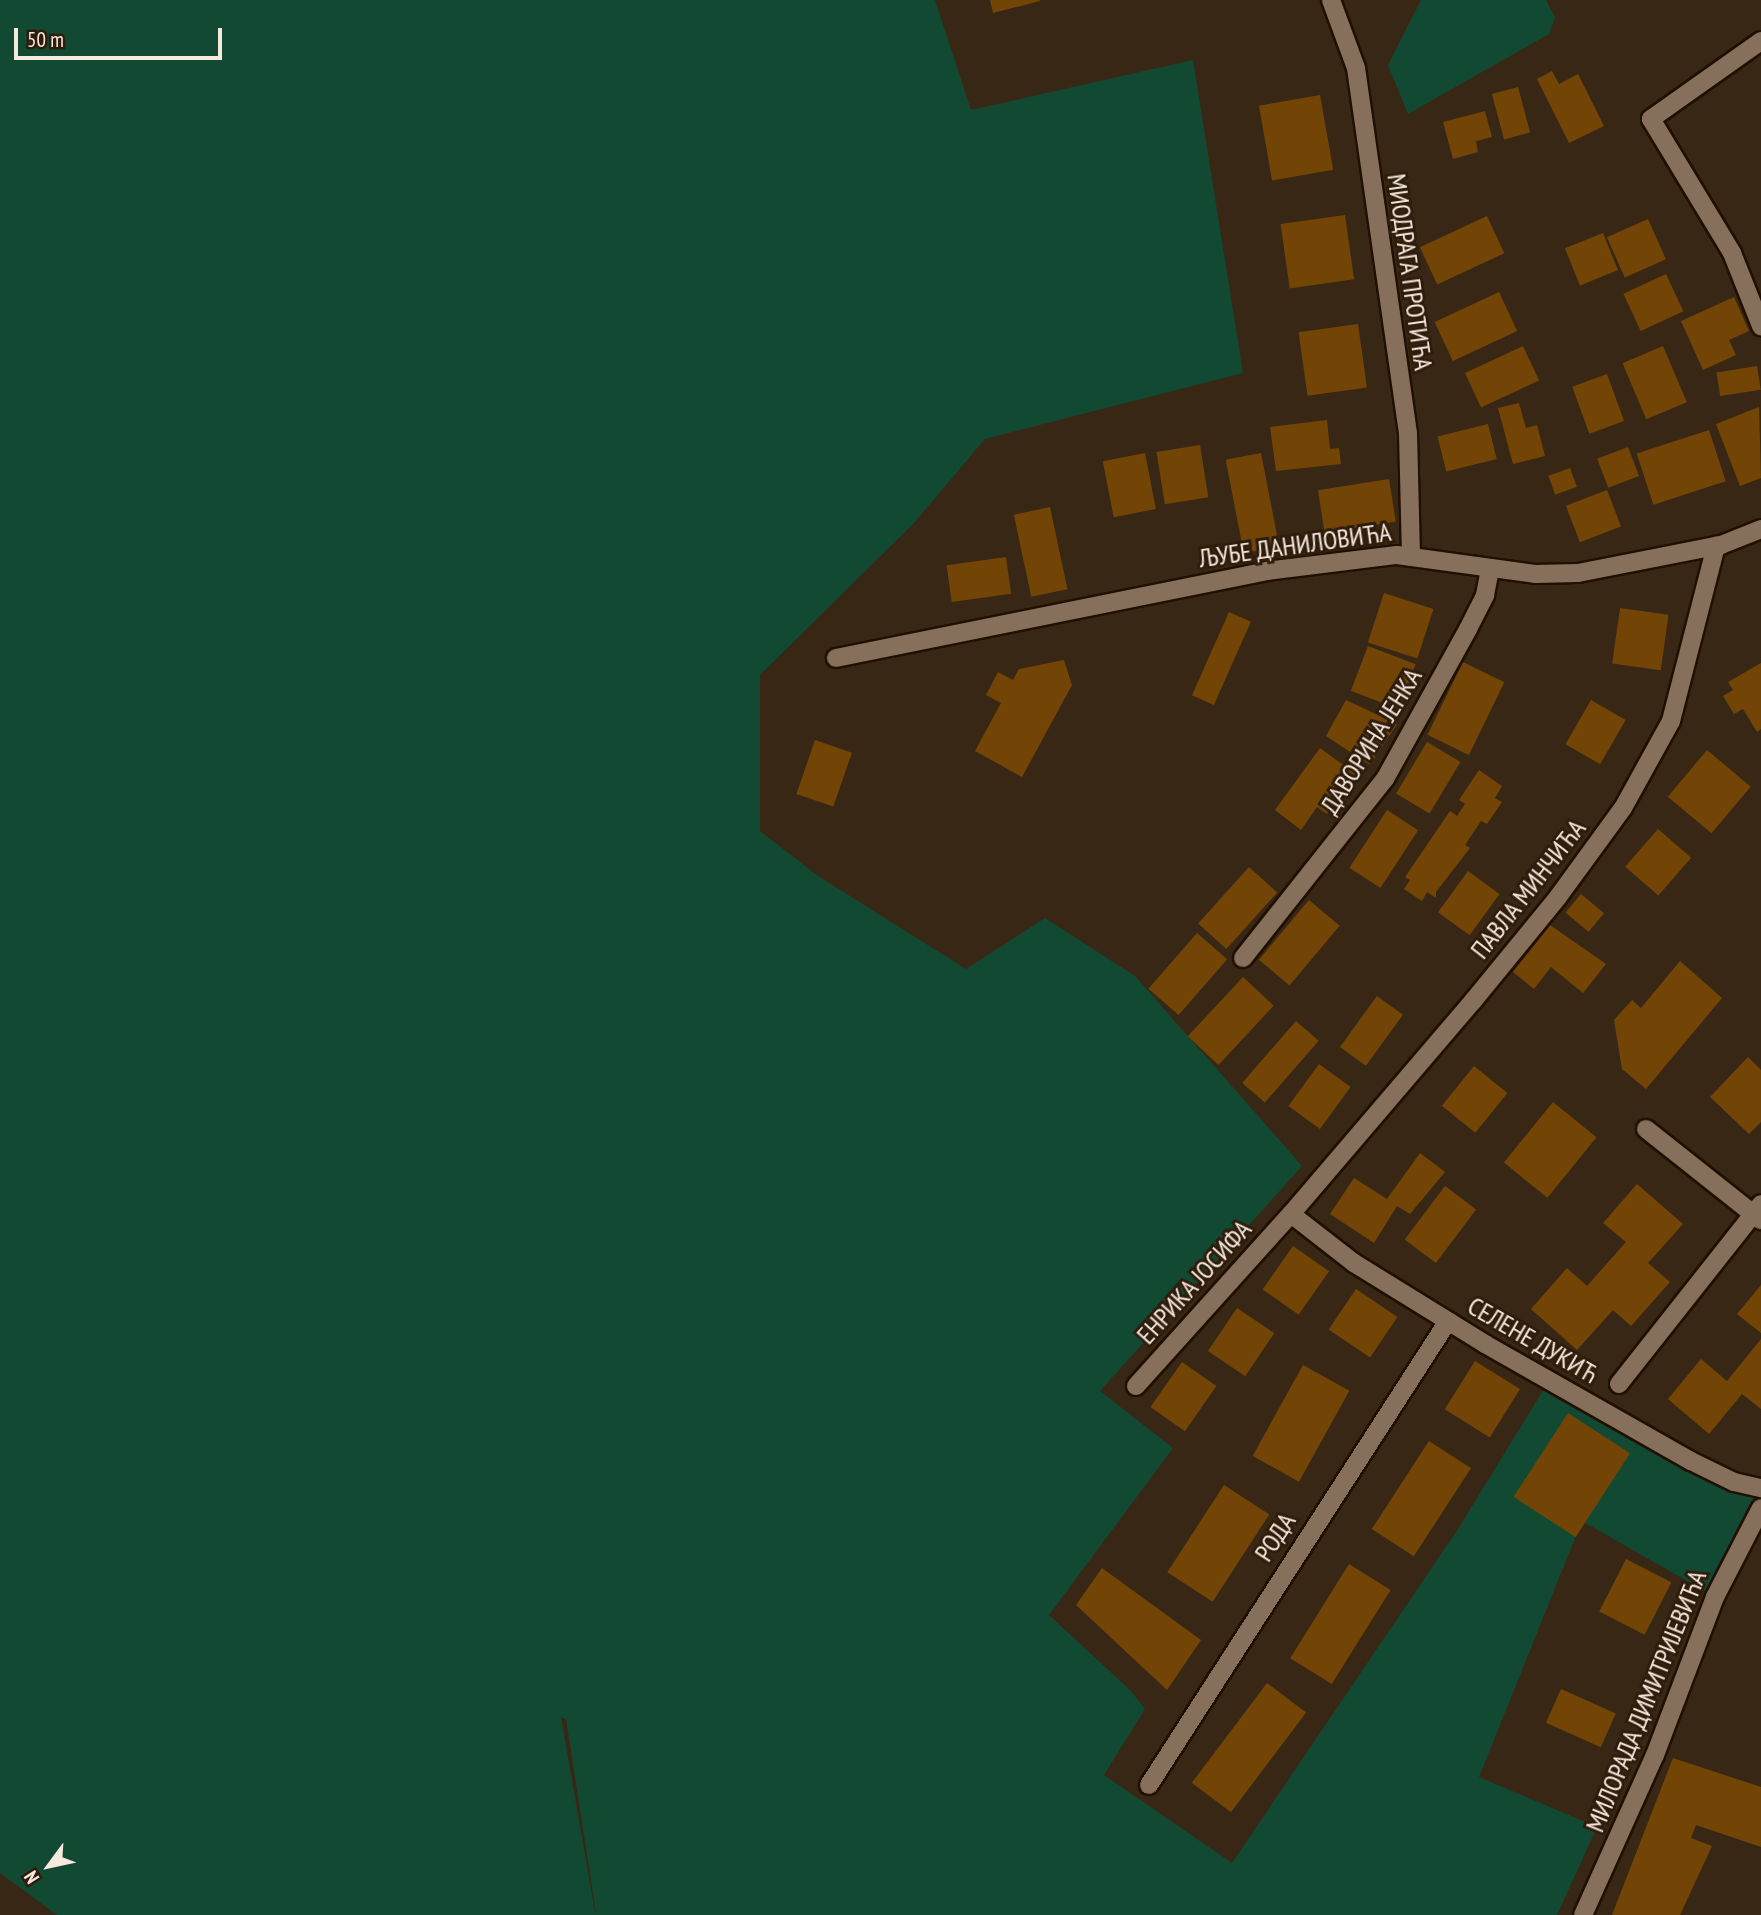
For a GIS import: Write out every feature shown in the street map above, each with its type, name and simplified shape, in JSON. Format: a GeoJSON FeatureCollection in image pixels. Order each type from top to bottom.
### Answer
{"type":"FeatureCollection","features":[{"type":"Feature","properties":{"kind":"street","name":"МИОДРАГА ПРОТИЋА"},"geometry":{"type":"LineString","coordinates":[[1331,0],[1356,68],[1408,433],[1411,557]]}},
{"type":"Feature","properties":{"kind":"street"},"geometry":{"type":"LineString","coordinates":[[1761,41],[1651,118],[1731,253],[1761,326]]}},
{"type":"Feature","properties":{"kind":"street","name":"ЉУБЕ ДАНИЛОВИЋА"},"geometry":{"type":"LineString","coordinates":[[836,658],[1266,571],[1370,557],[1411,557],[1490,569],[1578,573],[1716,546],[1761,529]]}},
{"type":"Feature","properties":{"kind":"street","name":"ПАВЛА МИНЧИЋА"},"geometry":{"type":"LineString","coordinates":[[1291,1214],[1513,953],[1623,808],[1671,721],[1716,546]]}},
{"type":"Feature","properties":{"kind":"street","name":"ДАВОРИНА ЈЕНКА"},"geometry":{"type":"LineString","coordinates":[[1243,958],[1385,779],[1468,629],[1485,595],[1490,569]]}},
{"type":"Feature","properties":{"kind":"street"},"geometry":{"type":"LineString","coordinates":[[1619,1384],[1758,1212],[1646,1129]]}},
{"type":"Feature","properties":{"kind":"street","name":"СЕЛЕНЕ ДУКИЋ"},"geometry":{"type":"LineString","coordinates":[[1291,1214],[1354,1263],[1644,1436],[1734,1482],[1761,1488]]}},
{"type":"Feature","properties":{"kind":"street","name":"ЕНРИКА ЈОСИФА"},"geometry":{"type":"LineString","coordinates":[[1136,1386],[1291,1214]]}},
{"type":"Feature","properties":{"kind":"street","name":"РОДА"},"geometry":{"type":"LineString","coordinates":[[1149,1784],[1448,1321]]}},
{"type":"Feature","properties":{"kind":"street","name":"МИЛОРАДА ДИМИТРИЈЕВИЋА"},"geometry":{"type":"LineString","coordinates":[[1583,1915],[1656,1755],[1715,1597],[1761,1508]]}},
{"type":"Feature","properties":{"kind":"green space"},"geometry":{"type":"Polygon","coordinates":[[[0,0],[935,0],[971,110],[1193,60],[1243,373],[985,439],[914,523],[760,675],[760,831],[818,876],[966,969],[1045,918],[1135,976],[1302,1166],[1100,1391],[1173,1448],[1049,1615],[1131,1691],[1145,1709],[1104,1775],[1232,1863],[1458,1529],[1550,1379],[1761,1488],[1761,1508],[1715,1597],[1582,1521],[1479,1777],[1597,1827],[1557,1915],[57,1915],[0,1873],[0,0]],[[561,1717],[596,1913],[566,1719],[561,1717]]]}},
{"type":"Feature","properties":{"kind":"green space"},"geometry":{"type":"Polygon","coordinates":[[[1421,0],[1546,0],[1555,17],[1549,34],[1408,114],[1388,65],[1421,0]]]}},
{"type":"Feature","properties":{"kind":"building"},"geometry":{"type":"Polygon","coordinates":[[[990,0],[1040,0],[1040,1],[993,13],[990,0]]]}},
{"type":"Feature","properties":{"kind":"building"},"geometry":{"type":"Polygon","coordinates":[[[1552,71],[1559,84],[1578,74],[1604,126],[1569,143],[1537,79],[1552,71]]]}},
{"type":"Feature","properties":{"kind":"building"},"geometry":{"type":"Polygon","coordinates":[[[1518,87],[1530,132],[1504,139],[1492,94],[1518,87]]]}},
{"type":"Feature","properties":{"kind":"building"},"geometry":{"type":"Polygon","coordinates":[[[1320,95],[1333,170],[1272,181],[1259,106],[1320,95]]]}},
{"type":"Feature","properties":{"kind":"building"},"geometry":{"type":"Polygon","coordinates":[[[1485,111],[1492,137],[1476,141],[1478,152],[1453,159],[1443,122],[1485,111]]]}},
{"type":"Feature","properties":{"kind":"building"},"geometry":{"type":"Polygon","coordinates":[[[1345,215],[1354,279],[1290,288],[1281,224],[1345,215]]]}},
{"type":"Feature","properties":{"kind":"building"},"geometry":{"type":"Polygon","coordinates":[[[1487,216],[1504,253],[1437,284],[1420,247],[1487,216]]]}},
{"type":"Feature","properties":{"kind":"building"},"geometry":{"type":"Polygon","coordinates":[[[1648,219],[1666,259],[1625,277],[1607,237],[1648,219]]]}},
{"type":"Feature","properties":{"kind":"building"},"geometry":{"type":"Polygon","coordinates":[[[1603,233],[1618,270],[1580,285],[1565,248],[1603,233]]]}},
{"type":"Feature","properties":{"kind":"building"},"geometry":{"type":"Polygon","coordinates":[[[1666,274],[1683,311],[1641,331],[1623,294],[1666,274]]]}},
{"type":"Feature","properties":{"kind":"building"},"geometry":{"type":"Polygon","coordinates":[[[1499,292],[1517,331],[1453,361],[1435,322],[1499,292]]]}},
{"type":"Feature","properties":{"kind":"building"},"geometry":{"type":"Polygon","coordinates":[[[1734,297],[1749,331],[1729,340],[1736,355],[1703,370],[1681,321],[1734,297]]]}},
{"type":"Feature","properties":{"kind":"building"},"geometry":{"type":"Polygon","coordinates":[[[1358,324],[1367,387],[1307,396],[1299,332],[1358,324]]]}},
{"type":"Feature","properties":{"kind":"building"},"geometry":{"type":"Polygon","coordinates":[[[1523,346],[1539,380],[1481,407],[1465,373],[1523,346]]]}},
{"type":"Feature","properties":{"kind":"building"},"geometry":{"type":"Polygon","coordinates":[[[1663,346],[1687,402],[1646,419],[1622,363],[1663,346]]]}},
{"type":"Feature","properties":{"kind":"building"},"geometry":{"type":"Polygon","coordinates":[[[1757,366],[1761,390],[1720,396],[1717,372],[1757,366]]]}},
{"type":"Feature","properties":{"kind":"building"},"geometry":{"type":"Polygon","coordinates":[[[1607,374],[1624,421],[1589,434],[1572,387],[1607,374]]]}},
{"type":"Feature","properties":{"kind":"building"},"geometry":{"type":"Polygon","coordinates":[[[1519,403],[1526,428],[1537,425],[1545,456],[1513,464],[1498,408],[1519,403]]]}},
{"type":"Feature","properties":{"kind":"building"},"geometry":{"type":"Polygon","coordinates":[[[1759,407],[1761,478],[1740,486],[1716,424],[1759,407]]]}},
{"type":"Feature","properties":{"kind":"building"},"geometry":{"type":"Polygon","coordinates":[[[1327,420],[1330,449],[1339,448],[1341,464],[1276,471],[1270,427],[1327,420]]]}},
{"type":"Feature","properties":{"kind":"building"},"geometry":{"type":"Polygon","coordinates":[[[1488,424],[1497,459],[1446,472],[1438,437],[1488,424]]]}},
{"type":"Feature","properties":{"kind":"building"},"geometry":{"type":"Polygon","coordinates":[[[1709,430],[1726,481],[1653,505],[1637,453],[1709,430]]]}},
{"type":"Feature","properties":{"kind":"building"},"geometry":{"type":"Polygon","coordinates":[[[1200,445],[1208,497],[1165,504],[1157,452],[1200,445]]]}},
{"type":"Feature","properties":{"kind":"building"},"geometry":{"type":"Polygon","coordinates":[[[1628,447],[1639,476],[1608,488],[1597,459],[1628,447]]]}},
{"type":"Feature","properties":{"kind":"building"},"geometry":{"type":"Polygon","coordinates":[[[1145,453],[1156,509],[1114,517],[1103,461],[1145,453]]]}},
{"type":"Feature","properties":{"kind":"building"},"geometry":{"type":"Polygon","coordinates":[[[1261,453],[1279,546],[1244,553],[1226,460],[1261,453]]]}},
{"type":"Feature","properties":{"kind":"building"},"geometry":{"type":"Polygon","coordinates":[[[1570,468],[1577,487],[1555,495],[1548,476],[1570,468]]]}},
{"type":"Feature","properties":{"kind":"building"},"geometry":{"type":"Polygon","coordinates":[[[1389,479],[1396,521],[1325,533],[1318,490],[1389,479]]]}},
{"type":"Feature","properties":{"kind":"building"},"geometry":{"type":"Polygon","coordinates":[[[1607,490],[1621,526],[1580,542],[1566,506],[1607,490]]]}},
{"type":"Feature","properties":{"kind":"building"},"geometry":{"type":"Polygon","coordinates":[[[1050,507],[1067,589],[1031,597],[1014,515],[1050,507]]]}},
{"type":"Feature","properties":{"kind":"building"},"geometry":{"type":"Polygon","coordinates":[[[1006,557],[1011,594],[952,602],[947,565],[1006,557]]]}},
{"type":"Feature","properties":{"kind":"building"},"geometry":{"type":"Polygon","coordinates":[[[1384,593],[1433,609],[1417,659],[1368,642],[1384,593]]]}},
{"type":"Feature","properties":{"kind":"building"},"geometry":{"type":"Polygon","coordinates":[[[1620,608],[1669,615],[1661,670],[1612,663],[1620,608]]]}},
{"type":"Feature","properties":{"kind":"building"},"geometry":{"type":"Polygon","coordinates":[[[1229,612],[1251,622],[1214,705],[1192,695],[1229,612]]]}},
{"type":"Feature","properties":{"kind":"building"},"geometry":{"type":"Polygon","coordinates":[[[1368,646],[1416,664],[1398,709],[1351,691],[1368,646]]]}},
{"type":"Feature","properties":{"kind":"building"},"geometry":{"type":"Polygon","coordinates":[[[1064,660],[1072,685],[1022,777],[975,751],[1001,703],[986,695],[998,672],[1013,680],[1019,669],[1064,660]]]}},
{"type":"Feature","properties":{"kind":"building"},"geometry":{"type":"Polygon","coordinates":[[[1463,662],[1504,682],[1469,755],[1427,735],[1463,662]]]}},
{"type":"Feature","properties":{"kind":"building"},"geometry":{"type":"Polygon","coordinates":[[[1761,663],[1761,729],[1757,732],[1743,709],[1734,714],[1723,696],[1733,690],[1728,682],[1761,663]]]}},
{"type":"Feature","properties":{"kind":"building"},"geometry":{"type":"Polygon","coordinates":[[[1346,700],[1397,724],[1370,765],[1326,736],[1346,700]]]}},
{"type":"Feature","properties":{"kind":"building"},"geometry":{"type":"Polygon","coordinates":[[[1591,700],[1626,720],[1600,764],[1566,744],[1591,700]]]}},
{"type":"Feature","properties":{"kind":"building"},"geometry":{"type":"Polygon","coordinates":[[[815,740],[852,753],[833,807],[796,794],[815,740]]]}},
{"type":"Feature","properties":{"kind":"building"},"geometry":{"type":"Polygon","coordinates":[[[1427,742],[1460,762],[1430,814],[1396,793],[1427,742]]]}},
{"type":"Feature","properties":{"kind":"building"},"geometry":{"type":"Polygon","coordinates":[[[1320,748],[1356,774],[1327,814],[1317,807],[1301,830],[1275,810],[1320,748]]]}},
{"type":"Feature","properties":{"kind":"building"},"geometry":{"type":"Polygon","coordinates":[[[1707,750],[1751,787],[1711,833],[1668,797],[1707,750]]]}},
{"type":"Feature","properties":{"kind":"building"},"geometry":{"type":"Polygon","coordinates":[[[1479,770],[1502,786],[1495,798],[1502,802],[1487,824],[1481,821],[1465,845],[1470,848],[1436,892],[1436,898],[1427,892],[1422,901],[1404,889],[1410,880],[1405,877],[1450,811],[1457,816],[1465,804],[1459,800],[1479,770]]]}},
{"type":"Feature","properties":{"kind":"building"},"geometry":{"type":"Polygon","coordinates":[[[1387,810],[1418,830],[1380,888],[1349,868],[1387,810]]]}},
{"type":"Feature","properties":{"kind":"building"},"geometry":{"type":"Polygon","coordinates":[[[1658,829],[1691,858],[1658,896],[1625,867],[1658,829]]]}},
{"type":"Feature","properties":{"kind":"building"},"geometry":{"type":"Polygon","coordinates":[[[1249,867],[1277,892],[1226,949],[1198,923],[1249,867]]]}},
{"type":"Feature","properties":{"kind":"building"},"geometry":{"type":"Polygon","coordinates":[[[1468,871],[1500,894],[1470,935],[1438,912],[1468,871]]]}},
{"type":"Feature","properties":{"kind":"building"},"geometry":{"type":"Polygon","coordinates":[[[1581,894],[1604,913],[1589,932],[1566,912],[1581,894]]]}},
{"type":"Feature","properties":{"kind":"building"},"geometry":{"type":"Polygon","coordinates":[[[1309,900],[1340,926],[1290,985],[1259,960],[1309,900]]]}},
{"type":"Feature","properties":{"kind":"building"},"geometry":{"type":"Polygon","coordinates":[[[1550,925],[1606,964],[1583,993],[1551,967],[1534,989],[1513,972],[1550,925]]]}},
{"type":"Feature","properties":{"kind":"building"},"geometry":{"type":"Polygon","coordinates":[[[1197,933],[1227,959],[1179,1015],[1148,989],[1197,933]]]}},
{"type":"Feature","properties":{"kind":"building"},"geometry":{"type":"Polygon","coordinates":[[[1680,961],[1722,998],[1646,1089],[1622,1069],[1614,1020],[1632,1000],[1641,1008],[1680,961]]]}},
{"type":"Feature","properties":{"kind":"building"},"geometry":{"type":"Polygon","coordinates":[[[1243,977],[1274,1006],[1218,1065],[1188,1036],[1243,977]]]}},
{"type":"Feature","properties":{"kind":"building"},"geometry":{"type":"Polygon","coordinates":[[[1377,996],[1403,1015],[1366,1066],[1340,1047],[1377,996]]]}},
{"type":"Feature","properties":{"kind":"building"},"geometry":{"type":"Polygon","coordinates":[[[1296,1021],[1319,1041],[1265,1103],[1242,1083],[1296,1021]]]}},
{"type":"Feature","properties":{"kind":"building"},"geometry":{"type":"Polygon","coordinates":[[[1748,1057],[1761,1070],[1761,1122],[1749,1134],[1710,1097],[1748,1057]]]}},
{"type":"Feature","properties":{"kind":"building"},"geometry":{"type":"Polygon","coordinates":[[[1319,1064],[1351,1087],[1320,1129],[1288,1106],[1319,1064]]]}},
{"type":"Feature","properties":{"kind":"building"},"geometry":{"type":"Polygon","coordinates":[[[1474,1066],[1507,1093],[1475,1133],[1442,1106],[1474,1066]]]}},
{"type":"Feature","properties":{"kind":"building"},"geometry":{"type":"Polygon","coordinates":[[[1553,1102],[1597,1137],[1547,1198],[1504,1163],[1553,1102]]]}},
{"type":"Feature","properties":{"kind":"building"},"geometry":{"type":"Polygon","coordinates":[[[1420,1153],[1445,1172],[1410,1214],[1397,1206],[1374,1243],[1330,1214],[1354,1178],[1387,1199],[1420,1153]]]}},
{"type":"Feature","properties":{"kind":"building"},"geometry":{"type":"Polygon","coordinates":[[[1637,1184],[1683,1224],[1648,1263],[1670,1282],[1631,1326],[1613,1310],[1577,1350],[1531,1309],[1567,1268],[1587,1286],[1626,1242],[1603,1223],[1637,1184]]]}},
{"type":"Feature","properties":{"kind":"building"},"geometry":{"type":"Polygon","coordinates":[[[1445,1186],[1476,1209],[1436,1263],[1405,1240],[1445,1186]]]}},
{"type":"Feature","properties":{"kind":"building"},"geometry":{"type":"Polygon","coordinates":[[[1293,1246],[1329,1271],[1299,1315],[1263,1289],[1293,1246]]]}},
{"type":"Feature","properties":{"kind":"building"},"geometry":{"type":"Polygon","coordinates":[[[1761,1285],[1761,1333],[1737,1314],[1761,1285]]]}},
{"type":"Feature","properties":{"kind":"building"},"geometry":{"type":"Polygon","coordinates":[[[1356,1289],[1397,1317],[1370,1358],[1329,1330],[1356,1289]]]}},
{"type":"Feature","properties":{"kind":"building"},"geometry":{"type":"Polygon","coordinates":[[[1237,1308],[1274,1333],[1245,1376],[1208,1351],[1237,1308]]]}},
{"type":"Feature","properties":{"kind":"building"},"geometry":{"type":"Polygon","coordinates":[[[1761,1339],[1761,1409],[1742,1394],[1709,1434],[1668,1399],[1701,1359],[1727,1381],[1761,1339]]]}},
{"type":"Feature","properties":{"kind":"building"},"geometry":{"type":"Polygon","coordinates":[[[1475,1361],[1520,1389],[1490,1437],[1445,1409],[1475,1361]]]}},
{"type":"Feature","properties":{"kind":"building"},"geometry":{"type":"Polygon","coordinates":[[[1182,1362],[1216,1386],[1185,1431],[1150,1407],[1182,1362]]]}},
{"type":"Feature","properties":{"kind":"building"},"geometry":{"type":"Polygon","coordinates":[[[1303,1365],[1349,1391],[1299,1482],[1253,1456],[1303,1365]]]}},
{"type":"Feature","properties":{"kind":"building"},"geometry":{"type":"Polygon","coordinates":[[[1568,1413],[1630,1453],[1576,1537],[1514,1497],[1568,1413]]]}},
{"type":"Feature","properties":{"kind":"building"},"geometry":{"type":"Polygon","coordinates":[[[1429,1441],[1471,1468],[1414,1556],[1372,1529],[1429,1441]]]}},
{"type":"Feature","properties":{"kind":"building"},"geometry":{"type":"Polygon","coordinates":[[[1224,1485],[1269,1514],[1213,1602],[1167,1572],[1224,1485]]]}},
{"type":"Feature","properties":{"kind":"building"},"geometry":{"type":"Polygon","coordinates":[[[1626,1559],[1671,1582],[1645,1635],[1599,1612],[1626,1559]]]}},
{"type":"Feature","properties":{"kind":"building"},"geometry":{"type":"Polygon","coordinates":[[[1349,1564],[1391,1590],[1332,1684],[1290,1658],[1349,1564]]]}},
{"type":"Feature","properties":{"kind":"building"},"geometry":{"type":"Polygon","coordinates":[[[1102,1568],[1201,1640],[1167,1690],[1076,1605],[1102,1568]]]}},
{"type":"Feature","properties":{"kind":"building"},"geometry":{"type":"Polygon","coordinates":[[[1267,1683],[1306,1712],[1231,1812],[1192,1783],[1267,1683]]]}},
{"type":"Feature","properties":{"kind":"building"},"geometry":{"type":"Polygon","coordinates":[[[1561,1689],[1616,1713],[1601,1747],[1546,1723],[1561,1689]]]}},
{"type":"Feature","properties":{"kind":"building"},"geometry":{"type":"Polygon","coordinates":[[[1673,1758],[1761,1787],[1761,1847],[1696,1825],[1691,1838],[1712,1846],[1680,1915],[1612,1915],[1673,1758]]]}}]}
